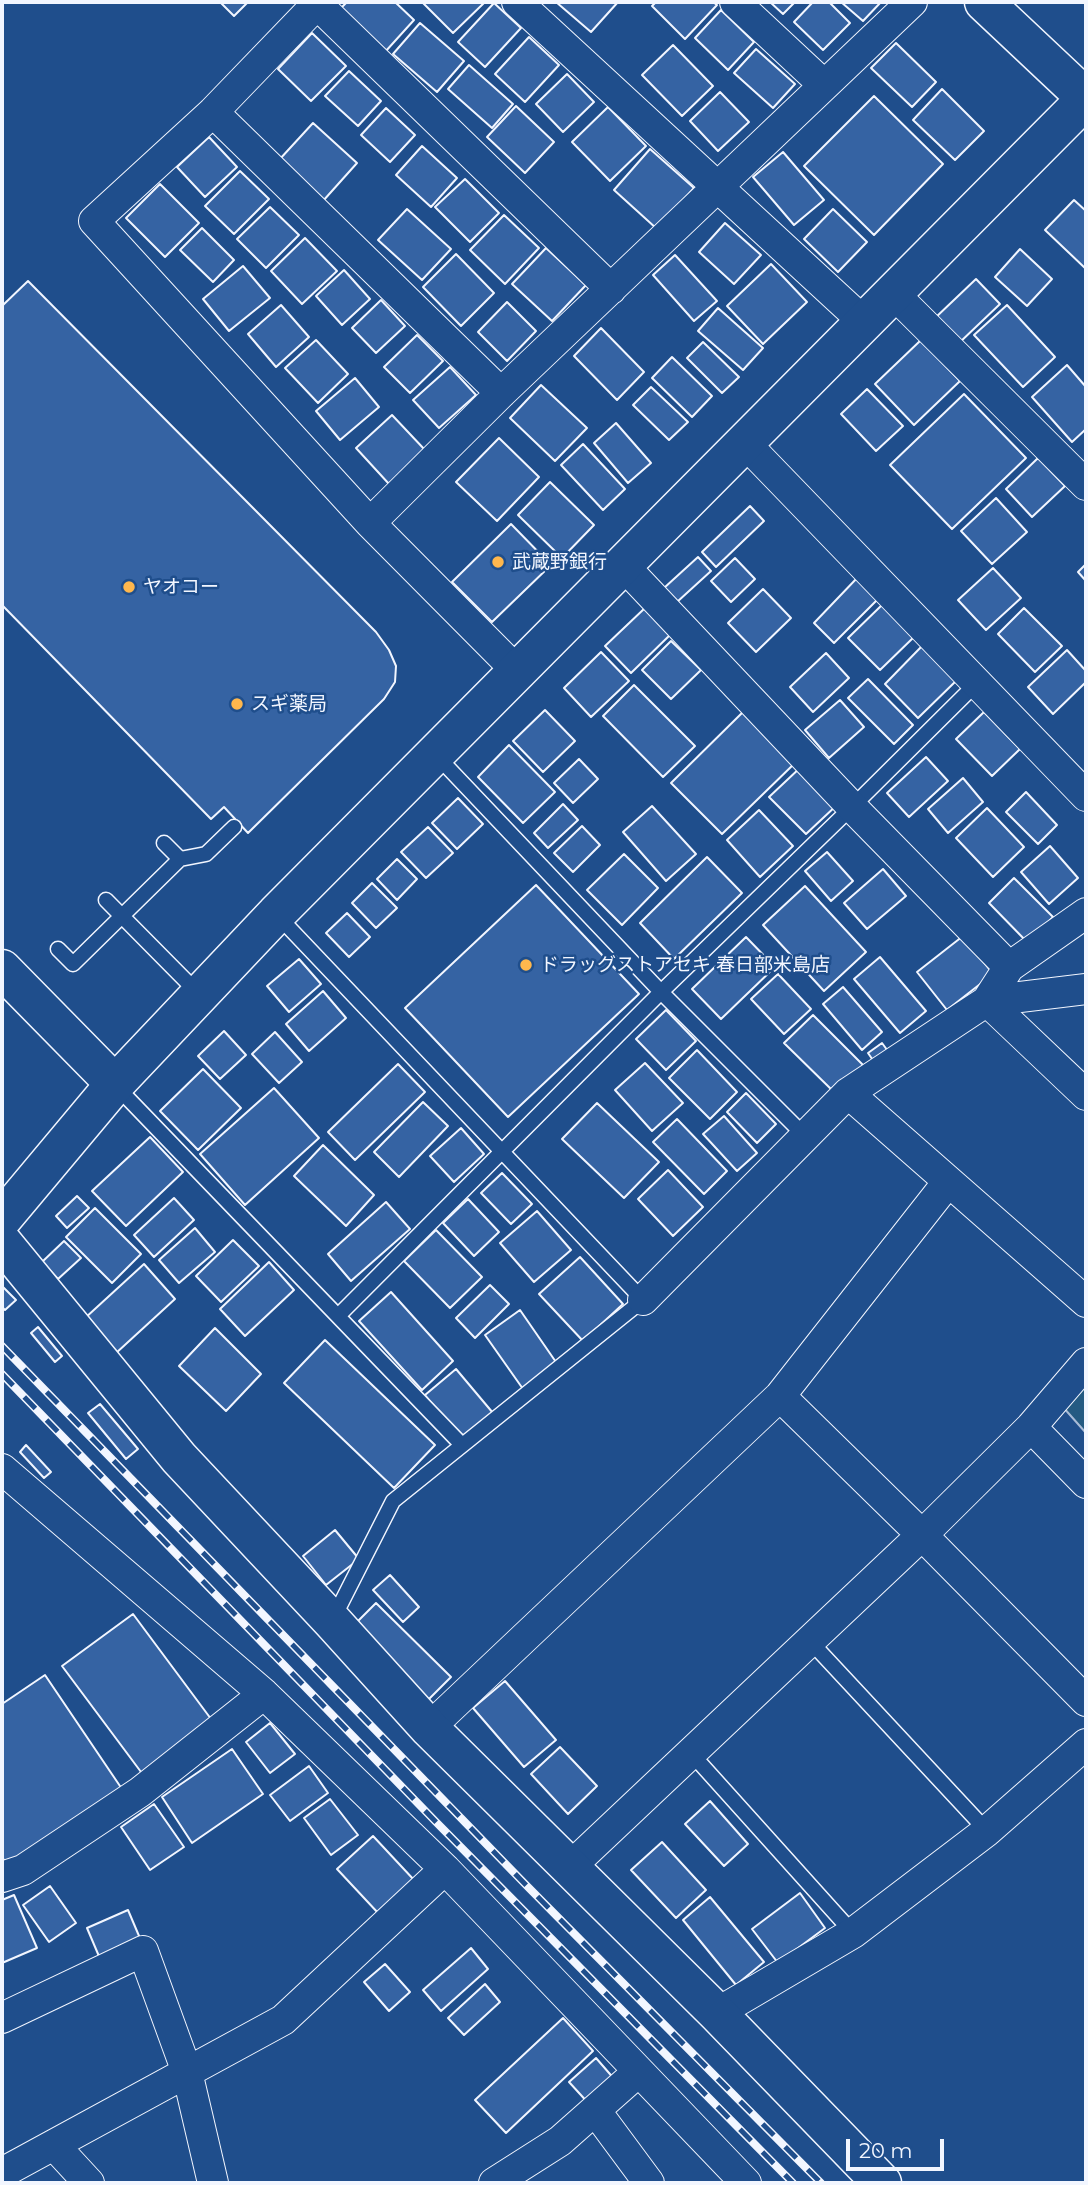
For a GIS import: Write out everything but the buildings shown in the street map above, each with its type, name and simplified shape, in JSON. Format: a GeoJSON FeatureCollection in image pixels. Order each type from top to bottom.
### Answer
{"type":"FeatureCollection","features":[{"type":"Feature","properties":{"kind":"street"},"geometry":{"type":"LineString","coordinates":[[517,2],[864,322]]}},
{"type":"Feature","properties":{"kind":"street"},"geometry":{"type":"LineString","coordinates":[[735,2],[824,85]]}},
{"type":"Feature","properties":{"kind":"street"},"geometry":{"type":"LineString","coordinates":[[370,523],[501,393],[912,2]]}},
{"type":"Feature","properties":{"kind":"street"},"geometry":{"type":"LineString","coordinates":[[2,1219],[114,1084],[276,914],[1086,98],[984,2]]}},
{"type":"Feature","properties":{"kind":"street"},"geometry":{"type":"LineString","coordinates":[[517,671],[370,523],[94,222],[213,112],[318,3],[611,289]]}},
{"type":"Feature","properties":{"kind":"street"},"geometry":{"type":"LineString","coordinates":[[213,112],[501,393]]}},
{"type":"Feature","properties":{"kind":"street"},"geometry":{"type":"LineString","coordinates":[[893,293],[1086,485]]}},
{"type":"Feature","properties":{"kind":"street"},"geometry":{"type":"LineString","coordinates":[[744,443],[1086,796]]}},
{"type":"Feature","properties":{"kind":"street"},"geometry":{"type":"LineString","coordinates":[[623,565],[852,807],[1009,967]]}},
{"type":"Feature","properties":{"kind":"street"},"geometry":{"type":"LineString","coordinates":[[643,1300],[848,1094],[987,1001],[1009,967],[1086,913]]}},
{"type":"Feature","properties":{"kind":"street"},"geometry":{"type":"LineString","coordinates":[[2,969],[114,1084]]}},
{"type":"Feature","properties":{"kind":"street"},"geometry":{"type":"LineString","coordinates":[[987,1001],[1086,989]]}},
{"type":"Feature","properties":{"kind":"street"},"geometry":{"type":"LineString","coordinates":[[987,1001],[1086,1095]]}},
{"type":"Feature","properties":{"kind":"street"},"geometry":{"type":"LineString","coordinates":[[848,1094],[1086,1302]]}},
{"type":"Feature","properties":{"kind":"street"},"geometry":{"type":"LineString","coordinates":[[429,1728],[780,1396],[948,1182]]}},
{"type":"Feature","properties":{"kind":"street"},"geometry":{"type":"LineString","coordinates":[[2,1242],[179,1458],[429,1728],[717,2013],[881,2183]]}},
{"type":"Feature","properties":{"kind":"street"},"geometry":{"type":"LineString","coordinates":[[570,1867],[922,1535],[1031,1427],[1086,1363]]}},
{"type":"Feature","properties":{"kind":"street"},"geometry":{"type":"LineString","coordinates":[[780,1396],[1086,1701]]}},
{"type":"Feature","properties":{"kind":"street"},"geometry":{"type":"LineString","coordinates":[[1031,1427],[1086,1483]]}},
{"type":"Feature","properties":{"kind":"street"},"geometry":{"type":"LineString","coordinates":[[2,1469],[264,1694],[445,1870],[746,2183]]}},
{"type":"Feature","properties":{"kind":"street"},"geometry":{"type":"LineString","coordinates":[[2,1877],[23,1870],[140,1792],[264,1694]]}},
{"type":"Feature","properties":{"kind":"street"},"geometry":{"type":"LineString","coordinates":[[717,2013],[853,1933],[987,1831],[1086,1744]]}},
{"type":"Feature","properties":{"kind":"street"},"geometry":{"type":"LineString","coordinates":[[2,2173],[283,2020],[445,1870]]}},
{"type":"Feature","properties":{"kind":"street"},"geometry":{"type":"LineString","coordinates":[[2,2018],[143,1951],[187,2072],[213,2183]]}},
{"type":"Feature","properties":{"kind":"street"},"geometry":{"type":"LineString","coordinates":[[494,2183],[560,2141],[638,2072]]}},
{"type":"Feature","properties":{"kind":"street"},"geometry":{"type":"LineString","coordinates":[[595,2110],[649,2183]]}},
{"type":"Feature","properties":{"kind":"street"},"geometry":{"type":"LineString","coordinates":[[54,2145],[89,2183]]}},
{"type":"Feature","properties":{"kind":"lane"},"geometry":{"type":"LineString","coordinates":[[338,1316],[661,992],[978,682]]}},
{"type":"Feature","properties":{"kind":"lane"},"geometry":{"type":"LineString","coordinates":[[435,754],[661,992],[805,1136]]}},
{"type":"Feature","properties":{"kind":"lane"},"geometry":{"type":"LineString","coordinates":[[58,949],[73,964],[180,859],[205,854],[234,827]]}},
{"type":"Feature","properties":{"kind":"lane"},"geometry":{"type":"LineString","coordinates":[[164,843],[180,859]]}},
{"type":"Feature","properties":{"kind":"lane"},"geometry":{"type":"LineString","coordinates":[[106,900],[199,994]]}},
{"type":"Feature","properties":{"kind":"lane"},"geometry":{"type":"LineString","coordinates":[[276,914],[643,1300],[393,1501],[332,1621]]}},
{"type":"Feature","properties":{"kind":"lane"},"geometry":{"type":"LineString","coordinates":[[114,1084],[462,1445]]}},
{"type":"Feature","properties":{"kind":"lane"},"geometry":{"type":"LineString","coordinates":[[810,1641],[987,1831]]}},
{"type":"Feature","properties":{"kind":"lane"},"geometry":{"type":"LineString","coordinates":[[691,1753],[853,1933]]}},
{"type":"Feature","properties":{"kind":"shaded area"},"geometry":{"type":"Polygon","coordinates":[[[1086,1351],[1086,1433],[1047,1389],[1086,1351]]]}},
{"type":"Feature","properties":{"kind":"railway"},"geometry":{"type":"LineString","coordinates":[[2,1346],[528,1887],[821,2183]]}},
{"type":"Feature","properties":{"kind":"railway"},"geometry":{"type":"LineString","coordinates":[[2,1374],[437,1823],[793,2183]]}},
{"type":"Feature","properties":{"kind":"place","name":"武蔵野銀行"},"geometry":{"type":"Point","coordinates":[498,562]}},
{"type":"Feature","properties":{"kind":"place","name":"ヤオコー"},"geometry":{"type":"Point","coordinates":[129,587]}},
{"type":"Feature","properties":{"kind":"place","name":"スギ薬局"},"geometry":{"type":"Point","coordinates":[237,704]}},
{"type":"Feature","properties":{"kind":"place","name":"ドラッグストアセキ 春日部米島店"},"geometry":{"type":"Point","coordinates":[526,965]}}]}
